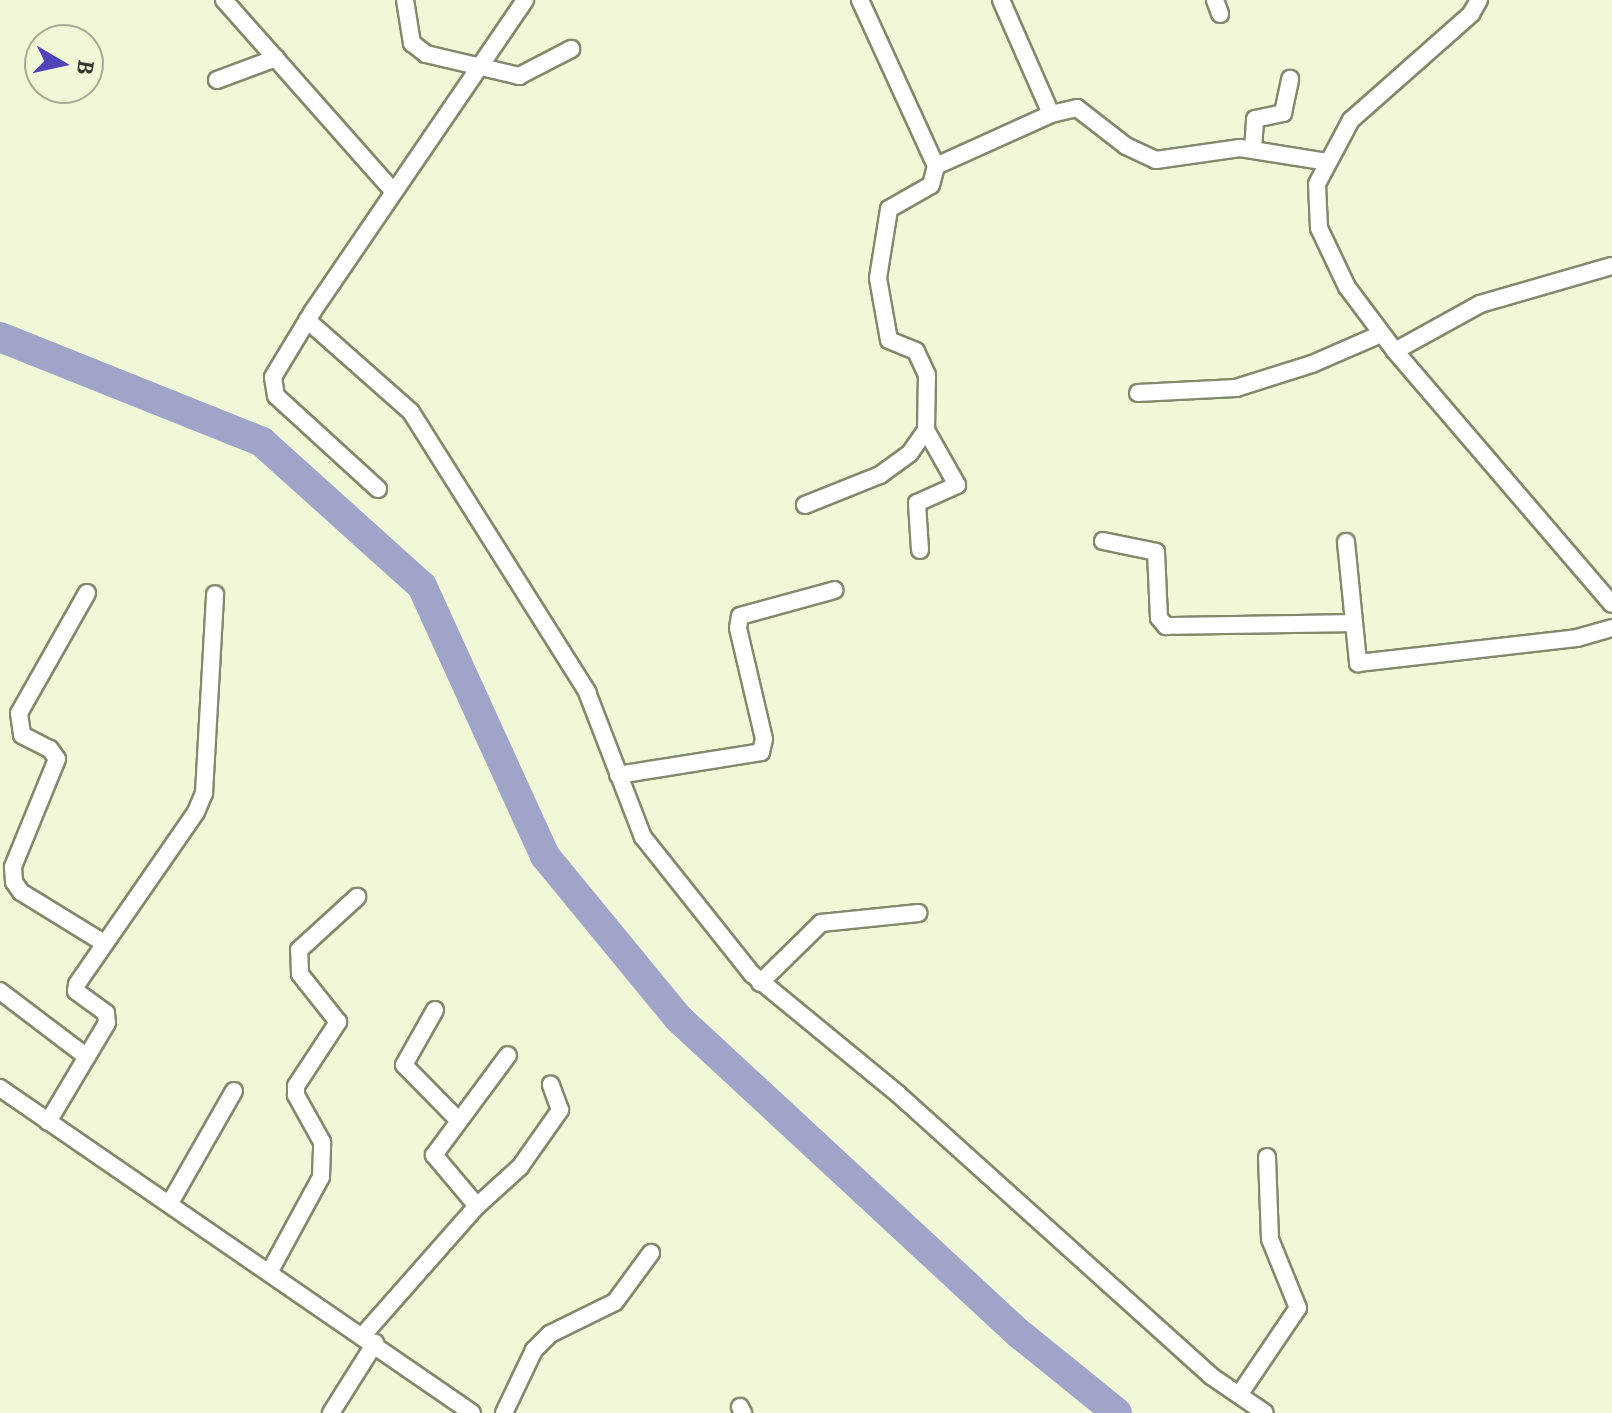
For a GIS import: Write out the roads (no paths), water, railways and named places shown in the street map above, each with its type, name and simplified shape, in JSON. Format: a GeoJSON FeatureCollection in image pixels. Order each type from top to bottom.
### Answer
{"type":"FeatureCollection","features":[{"type":"Feature","properties":{"kind":"street"},"geometry":{"type":"LineString","coordinates":[[224,0],[394,192]]}},
{"type":"Feature","properties":{"kind":"street"},"geometry":{"type":"LineString","coordinates":[[405,0],[417,51],[478,67],[528,75],[571,49]]}},
{"type":"Feature","properties":{"kind":"street"},"geometry":{"type":"LineString","coordinates":[[378,489],[274,391],[273,377],[307,320],[525,0]]}},
{"type":"Feature","properties":{"kind":"street"},"geometry":{"type":"LineString","coordinates":[[860,0],[936,166],[931,185],[889,209],[878,278],[889,340],[916,351],[927,375],[926,430],[957,485],[917,503],[920,550]]}},
{"type":"Feature","properties":{"kind":"street"},"geometry":{"type":"LineString","coordinates":[[1001,0],[1051,114]]}},
{"type":"Feature","properties":{"kind":"street"},"geometry":{"type":"LineString","coordinates":[[1479,0],[1471,14],[1351,120],[1327,162],[1314,204],[1319,228],[1347,287],[1381,334],[1398,350],[1612,604]]}},
{"type":"Feature","properties":{"kind":"street"},"geometry":{"type":"LineString","coordinates":[[217,80],[276,58]]}},
{"type":"Feature","properties":{"kind":"street"},"geometry":{"type":"LineString","coordinates":[[1253,149],[1255,119],[1283,113],[1290,79]]}},
{"type":"Feature","properties":{"kind":"street"},"geometry":{"type":"LineString","coordinates":[[936,166],[1051,114],[1077,108],[1142,156],[1156,160],[1253,149],[1327,162]]}},
{"type":"Feature","properties":{"kind":"street"},"geometry":{"type":"LineString","coordinates":[[1398,350],[1480,304],[1612,266]]}},
{"type":"Feature","properties":{"kind":"street"},"geometry":{"type":"LineString","coordinates":[[307,320],[411,412],[587,692],[643,837],[760,983],[898,1094],[1211,1376],[1265,1413]]}},
{"type":"Feature","properties":{"kind":"street"},"geometry":{"type":"LineString","coordinates":[[1138,393],[1236,388],[1302,368],[1381,334]]}},
{"type":"Feature","properties":{"kind":"street"},"geometry":{"type":"LineString","coordinates":[[805,505],[880,475],[910,453],[926,430]]}},
{"type":"Feature","properties":{"kind":"street"},"geometry":{"type":"LineString","coordinates":[[1103,541],[1156,552],[1159,618],[1166,626],[1350,623]]}},
{"type":"Feature","properties":{"kind":"street"},"geometry":{"type":"LineString","coordinates":[[1346,542],[1350,623],[1358,663],[1577,638],[1612,628]]}},
{"type":"Feature","properties":{"kind":"street"},"geometry":{"type":"LineString","coordinates":[[618,775],[761,752],[764,739],[738,628],[740,616],[835,590]]}},
{"type":"Feature","properties":{"kind":"street"},"geometry":{"type":"LineString","coordinates":[[87,593],[19,713],[22,735],[50,749],[57,759],[13,867],[14,882],[21,892],[104,943]]}},
{"type":"Feature","properties":{"kind":"street"},"geometry":{"type":"LineString","coordinates":[[48,1122],[107,1023],[106,1013],[80,995],[77,984],[196,812],[204,793],[215,594]]}},
{"type":"Feature","properties":{"kind":"street"},"geometry":{"type":"LineString","coordinates":[[270,1271],[321,1177],[322,1142],[296,1095],[296,1086],[338,1022],[300,974],[299,950],[357,897]]}},
{"type":"Feature","properties":{"kind":"street"},"geometry":{"type":"LineString","coordinates":[[760,983],[821,923],[918,913]]}},
{"type":"Feature","properties":{"kind":"street"},"geometry":{"type":"LineString","coordinates":[[0,991],[87,1057]]}},
{"type":"Feature","properties":{"kind":"street"},"geometry":{"type":"LineString","coordinates":[[435,1010],[404,1065],[457,1119]]}},
{"type":"Feature","properties":{"kind":"street"},"geometry":{"type":"LineString","coordinates":[[477,1206],[434,1155],[457,1119],[508,1055]]}},
{"type":"Feature","properties":{"kind":"street"},"geometry":{"type":"LineString","coordinates":[[331,1413],[370,1339],[477,1206],[520,1167],[560,1110],[551,1085]]}},
{"type":"Feature","properties":{"kind":"street"},"geometry":{"type":"LineString","coordinates":[[0,1088],[370,1339],[472,1413]]}},
{"type":"Feature","properties":{"kind":"street"},"geometry":{"type":"LineString","coordinates":[[170,1203],[234,1091]]}},
{"type":"Feature","properties":{"kind":"street"},"geometry":{"type":"LineString","coordinates":[[1239,1395],[1298,1308],[1270,1239],[1267,1157]]}},
{"type":"Feature","properties":{"kind":"street"},"geometry":{"type":"LineString","coordinates":[[504,1413],[534,1350],[569,1323],[615,1302],[651,1253]]}},
{"type":"Feature","properties":{"kind":"waterway"},"geometry":{"type":"LineString","coordinates":[[0,337],[262,442],[422,586],[545,856],[678,1018],[1022,1336],[1117,1413]]}}]}
